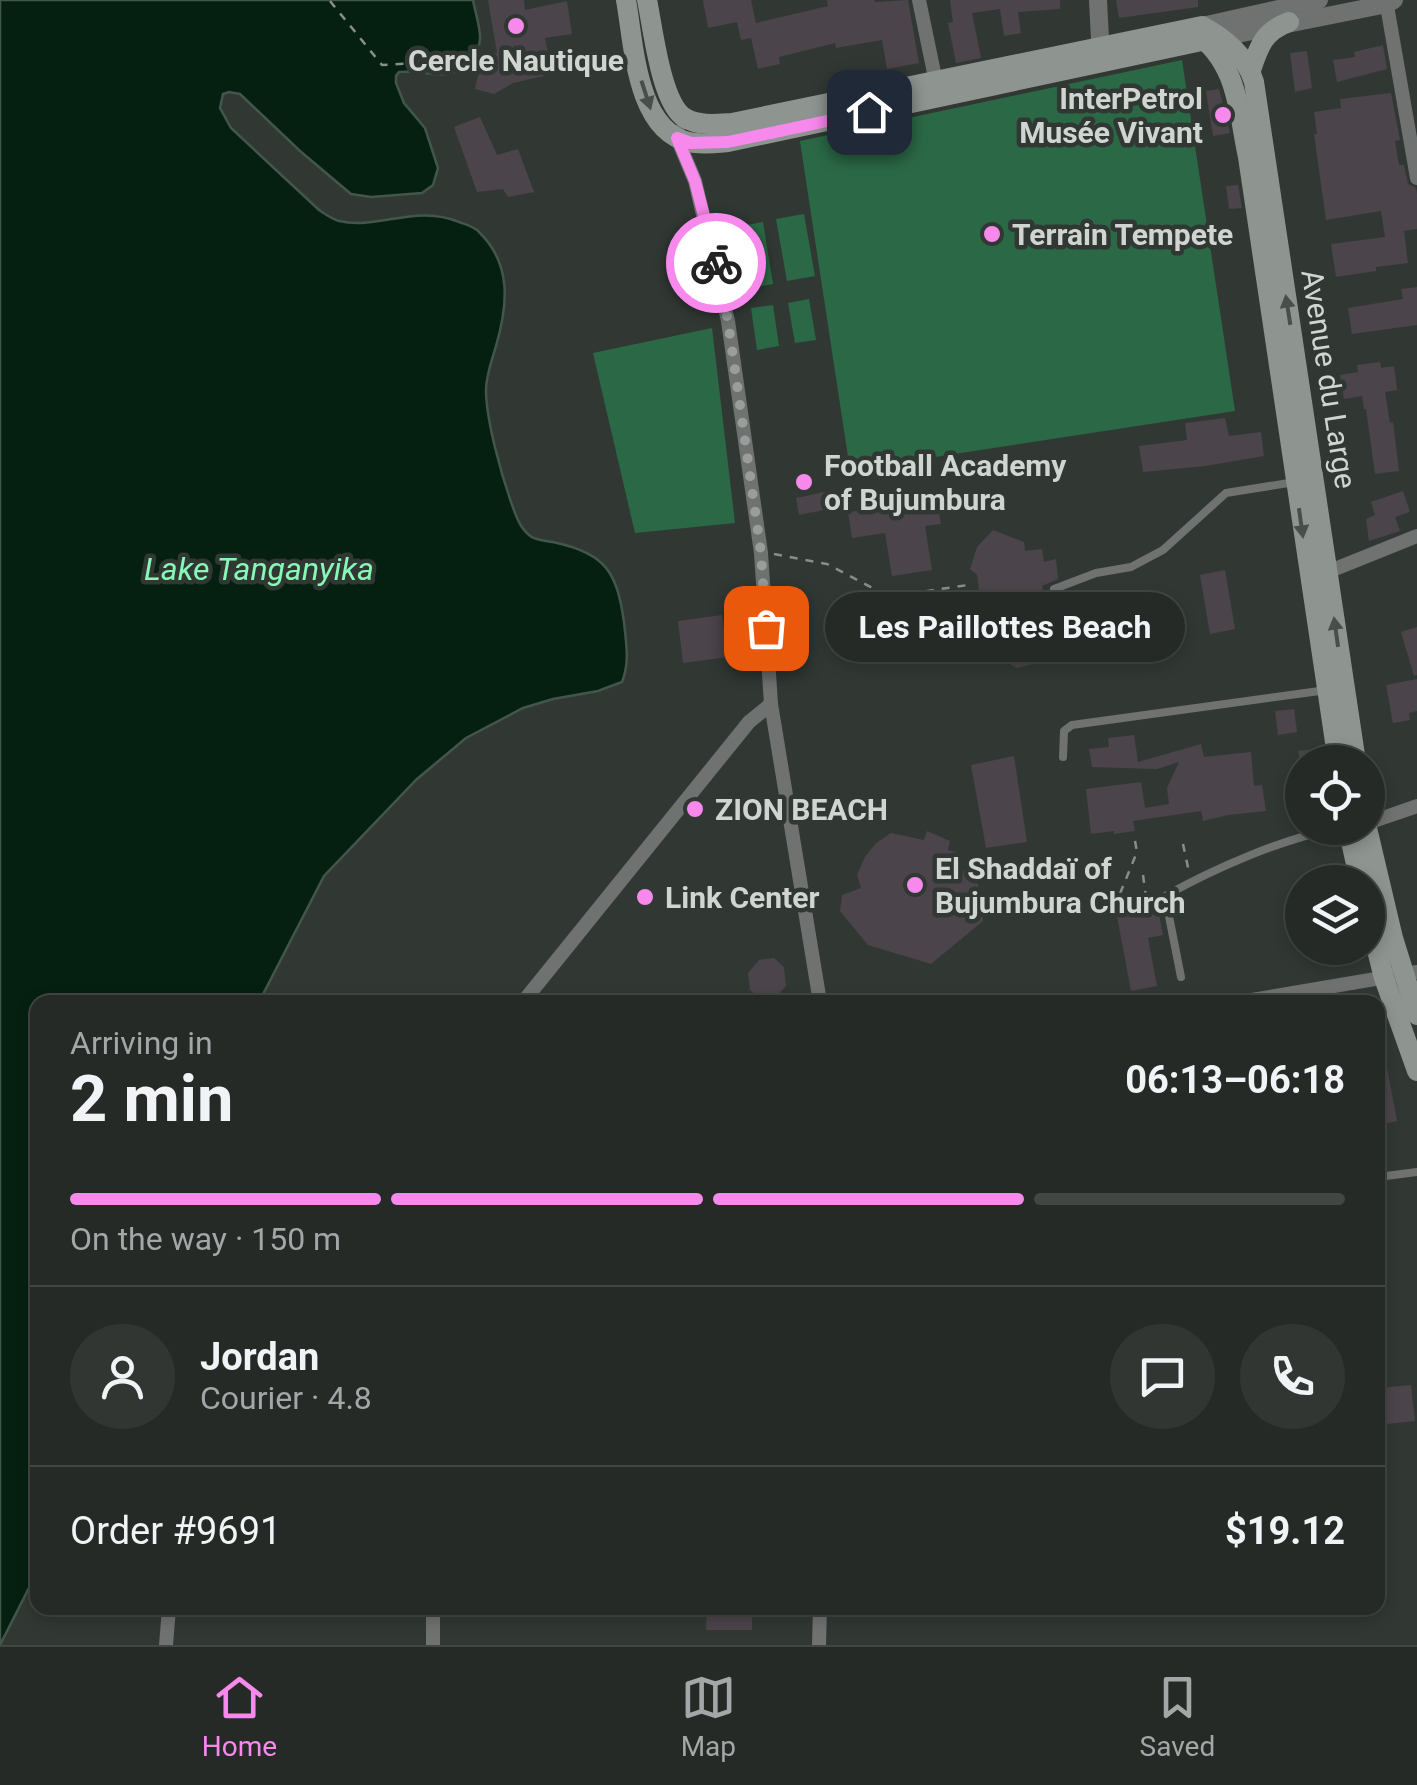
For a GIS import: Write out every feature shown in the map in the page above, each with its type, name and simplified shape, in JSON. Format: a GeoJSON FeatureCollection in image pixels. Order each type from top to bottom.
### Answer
{"type":"FeatureCollection","features":[{"type":"Feature","properties":{"kind":"main road"},"geometry":{"type":"LineString","coordinates":[[626,0],[648,106],[664,129],[691,143],[728,142],[938,89]]}},
{"type":"Feature","properties":{"kind":"main road"},"geometry":{"type":"LineString","coordinates":[[647,0],[667,95],[683,117],[696,122],[732,124],[938,89],[1204,33],[1250,70],[1267,32],[1289,22]]}},
{"type":"Feature","properties":{"kind":"main road","name":"Avenue du Large"},"geometry":{"type":"LineString","coordinates":[[1204,33],[1226,64],[1256,156]]}},
{"type":"Feature","properties":{"kind":"main road","name":"Avenue du Large"},"geometry":{"type":"LineString","coordinates":[[1250,70],[1256,156],[1318,576],[1335,745]]}},
{"type":"Feature","properties":{"kind":"main road","name":"Avenue du Large"},"geometry":{"type":"LineString","coordinates":[[1318,576],[1353,745]]}},
{"type":"Feature","properties":{"kind":"main road"},"geometry":{"type":"LineString","coordinates":[[1372,845],[1402,975],[1417,1071]]}},
{"type":"Feature","properties":{"kind":"main road"},"geometry":{"type":"LineString","coordinates":[[1385,944],[1417,1015]]}},
{"type":"Feature","properties":{"kind":"street"},"geometry":{"type":"LineString","coordinates":[[919,0],[938,89]]}},
{"type":"Feature","properties":{"kind":"street"},"geometry":{"type":"LineString","coordinates":[[1098,0],[1101,55]]}},
{"type":"Feature","properties":{"kind":"street"},"geometry":{"type":"LineString","coordinates":[[1204,33],[1311,1]]}},
{"type":"Feature","properties":{"kind":"street"},"geometry":{"type":"LineString","coordinates":[[1204,33],[1289,22],[1389,1],[1416,169]]}},
{"type":"Feature","properties":{"kind":"street"},"geometry":{"type":"LineString","coordinates":[[683,117],[677,138],[695,181],[725,304],[761,553],[771,704],[819,995]]}},
{"type":"Feature","properties":{"kind":"street"},"geometry":{"type":"LineString","coordinates":[[1318,576],[1417,536]]}},
{"type":"Feature","properties":{"kind":"street"},"geometry":{"type":"LineString","coordinates":[[528,995],[737,736],[771,704]]}},
{"type":"Feature","properties":{"kind":"street"},"geometry":{"type":"LineString","coordinates":[[1385,818],[1417,806]]}},
{"type":"Feature","properties":{"kind":"street"},"geometry":{"type":"LineString","coordinates":[[1282,995],[1402,975]]}},
{"type":"Feature","properties":{"kind":"street"},"geometry":{"type":"LineString","coordinates":[[166,1645],[168,1615]]}},
{"type":"Feature","properties":{"kind":"street"},"geometry":{"type":"LineString","coordinates":[[433,1615],[433,1645]]}},
{"type":"Feature","properties":{"kind":"street"},"geometry":{"type":"LineString","coordinates":[[820,1615],[820,1645]]}},
{"type":"Feature","properties":{"kind":"lane"},"geometry":{"type":"LineString","coordinates":[[1054,588],[1096,573],[1131,567],[1163,550],[1226,493],[1305,480]]}},
{"type":"Feature","properties":{"kind":"lane"},"geometry":{"type":"LineString","coordinates":[[1062,757],[1064,731],[1072,725],[1327,690]]}},
{"type":"Feature","properties":{"kind":"lane"},"geometry":{"type":"LineString","coordinates":[[1181,977],[1166,896],[1285,843]]}},
{"type":"Feature","properties":{"kind":"lane"},"geometry":{"type":"LineString","coordinates":[[1385,1176],[1417,1172]]}},
{"type":"Feature","properties":{"kind":"path"},"geometry":{"type":"LineString","coordinates":[[330,1],[382,65],[416,62],[426,56],[445,74]]}},
{"type":"Feature","properties":{"kind":"path"},"geometry":{"type":"LineString","coordinates":[[761,553],[788,554],[828,564],[880,592],[906,594],[968,585]]}},
{"type":"Feature","properties":{"kind":"path"},"geometry":{"type":"LineString","coordinates":[[1135,841],[1137,852],[1117,902],[1166,896]]}},
{"type":"Feature","properties":{"kind":"path"},"geometry":{"type":"LineString","coordinates":[[1183,844],[1191,882]]}},
{"type":"Feature","properties":{"kind":"path"},"geometry":{"type":"LineString","coordinates":[[1143,874],[1146,897]]}},
{"type":"Feature","properties":{"kind":"green space"},"geometry":{"type":"Polygon","coordinates":[[[1182,60],[1235,411],[850,470],[800,141],[1182,60]]]}},
{"type":"Feature","properties":{"kind":"green space"},"geometry":{"type":"Polygon","coordinates":[[[804,214],[815,276],[787,281],[776,219],[804,214]]]}},
{"type":"Feature","properties":{"kind":"green space"},"geometry":{"type":"Polygon","coordinates":[[[763,222],[773,284],[740,290],[730,228],[763,222]]]}},
{"type":"Feature","properties":{"kind":"green space"},"geometry":{"type":"Polygon","coordinates":[[[809,299],[816,340],[795,343],[788,303],[809,299]]]}},
{"type":"Feature","properties":{"kind":"green space"},"geometry":{"type":"Polygon","coordinates":[[[773,305],[779,346],[757,350],[751,308],[773,305]]]}},
{"type":"Feature","properties":{"kind":"green space"},"geometry":{"type":"Polygon","coordinates":[[[712,328],[735,523],[635,533],[593,353],[712,328]]]}},
{"type":"Feature","properties":{"kind":"water","name":"Lake Tanganyika"},"geometry":{"type":"Polygon","coordinates":[[[0,0],[473,0],[480,40],[469,62],[448,74],[399,72],[396,76],[404,103],[425,128],[438,168],[433,185],[422,193],[371,197],[351,194],[240,94],[223,94],[220,108],[231,128],[331,218],[354,223],[412,216],[443,217],[474,228],[490,244],[502,271],[505,300],[486,390],[495,446],[511,502],[520,524],[532,537],[588,553],[607,569],[618,591],[624,622],[627,652],[622,682],[523,708],[466,738],[417,779],[324,876],[263,995],[30,995],[30,1586],[0,1645],[0,0]]]}},
{"type":"Feature","properties":{"kind":"water"},"geometry":{"type":"Polygon","coordinates":[[[943,609],[952,632],[947,636],[950,649],[929,652],[922,612],[943,609]]]}},
{"type":"Feature","properties":{"kind":"building"},"geometry":{"type":"Polygon","coordinates":[[[488,0],[524,0],[525,10],[567,1],[572,34],[545,38],[552,74],[513,83],[494,94],[475,89],[488,54],[497,53],[488,0]]]}},
{"type":"Feature","properties":{"kind":"building"},"geometry":{"type":"Polygon","coordinates":[[[703,0],[751,0],[756,23],[828,6],[827,0],[908,0],[919,63],[887,69],[882,40],[836,48],[835,43],[779,57],[780,64],[758,69],[751,38],[741,40],[737,22],[708,28],[703,0]]]}},
{"type":"Feature","properties":{"kind":"building"},"geometry":{"type":"Polygon","coordinates":[[[950,0],[1060,0],[1060,9],[1018,12],[1021,33],[1004,36],[1000,9],[972,13],[981,58],[956,63],[948,23],[953,22],[950,0]]]}},
{"type":"Feature","properties":{"kind":"building"},"geometry":{"type":"Polygon","coordinates":[[[1116,0],[1198,0],[1198,7],[1119,18],[1116,0]]]}},
{"type":"Feature","properties":{"kind":"building"},"geometry":{"type":"Polygon","coordinates":[[[1383,45],[1387,69],[1337,82],[1333,60],[1355,57],[1354,52],[1383,45]]]}},
{"type":"Feature","properties":{"kind":"building"},"geometry":{"type":"Polygon","coordinates":[[[1307,51],[1312,88],[1295,92],[1290,53],[1307,51]]]}},
{"type":"Feature","properties":{"kind":"building"},"geometry":{"type":"Polygon","coordinates":[[[1219,89],[1230,133],[1213,136],[1206,91],[1219,89]]]}},
{"type":"Feature","properties":{"kind":"building"},"geometry":{"type":"Polygon","coordinates":[[[1391,93],[1400,140],[1395,141],[1399,165],[1404,165],[1408,184],[1417,193],[1417,229],[1404,231],[1408,263],[1336,277],[1331,244],[1385,237],[1381,211],[1326,220],[1314,112],[1341,108],[1340,99],[1391,93]]]}},
{"type":"Feature","properties":{"kind":"building"},"geometry":{"type":"Polygon","coordinates":[[[480,117],[497,155],[518,149],[534,192],[508,197],[503,189],[477,192],[454,127],[480,117]]]}},
{"type":"Feature","properties":{"kind":"building"},"geometry":{"type":"Polygon","coordinates":[[[1238,185],[1242,208],[1229,209],[1226,186],[1238,185]]]}},
{"type":"Feature","properties":{"kind":"building"},"geometry":{"type":"Polygon","coordinates":[[[1417,287],[1417,325],[1352,334],[1348,308],[1403,299],[1401,289],[1417,287]]]}},
{"type":"Feature","properties":{"kind":"building"},"geometry":{"type":"Polygon","coordinates":[[[1380,362],[1381,368],[1394,366],[1397,390],[1385,392],[1399,471],[1375,474],[1362,396],[1344,399],[1340,375],[1358,372],[1357,365],[1380,362]]]}},
{"type":"Feature","properties":{"kind":"building"},"geometry":{"type":"Polygon","coordinates":[[[1225,418],[1229,436],[1261,432],[1264,456],[1143,472],[1139,446],[1187,440],[1185,423],[1225,418]]]}},
{"type":"Feature","properties":{"kind":"building"},"geometry":{"type":"Polygon","coordinates":[[[834,490],[838,507],[799,515],[796,498],[834,490]]]}},
{"type":"Feature","properties":{"kind":"building"},"geometry":{"type":"Polygon","coordinates":[[[1403,491],[1410,512],[1395,517],[1400,531],[1369,541],[1366,519],[1375,515],[1371,502],[1403,491]]]}},
{"type":"Feature","properties":{"kind":"building"},"geometry":{"type":"Polygon","coordinates":[[[937,501],[941,524],[925,526],[932,570],[892,576],[885,533],[852,538],[848,512],[937,501]]]}},
{"type":"Feature","properties":{"kind":"building"},"geometry":{"type":"Polygon","coordinates":[[[993,530],[1024,542],[1025,551],[1042,549],[1044,562],[1056,559],[1058,579],[1042,586],[1046,604],[1040,605],[1033,630],[1045,636],[1047,645],[1035,650],[1043,658],[1017,668],[1010,664],[1006,629],[994,623],[993,616],[982,612],[977,575],[970,569],[977,547],[993,530]]]}},
{"type":"Feature","properties":{"kind":"building"},"geometry":{"type":"Polygon","coordinates":[[[1225,570],[1235,629],[1210,634],[1200,575],[1225,570]]]}},
{"type":"Feature","properties":{"kind":"building"},"geometry":{"type":"Polygon","coordinates":[[[722,615],[728,657],[683,663],[678,621],[722,615]]]}},
{"type":"Feature","properties":{"kind":"building"},"geometry":{"type":"Polygon","coordinates":[[[1417,627],[1417,675],[1414,676],[1401,632],[1417,627]]]}},
{"type":"Feature","properties":{"kind":"building"},"geometry":{"type":"Polygon","coordinates":[[[1417,679],[1417,711],[1409,713],[1410,720],[1393,723],[1386,685],[1417,679]]]}},
{"type":"Feature","properties":{"kind":"building"},"geometry":{"type":"Polygon","coordinates":[[[1294,709],[1297,732],[1278,735],[1275,711],[1294,709]]]}},
{"type":"Feature","properties":{"kind":"building"},"geometry":{"type":"Polygon","coordinates":[[[1134,735],[1138,762],[1201,744],[1204,757],[1251,752],[1254,786],[1262,785],[1266,811],[1203,821],[1201,811],[1133,821],[1135,831],[1091,834],[1086,789],[1141,782],[1145,808],[1169,804],[1167,788],[1179,762],[1157,769],[1092,767],[1089,749],[1109,747],[1108,738],[1134,735]]]}},
{"type":"Feature","properties":{"kind":"building"},"geometry":{"type":"Polygon","coordinates":[[[1014,756],[1027,842],[986,848],[971,765],[1014,756]]]}},
{"type":"Feature","properties":{"kind":"building"},"geometry":{"type":"Polygon","coordinates":[[[927,831],[950,841],[948,850],[960,853],[961,871],[976,869],[983,921],[931,964],[868,945],[840,911],[842,895],[861,888],[857,875],[876,843],[891,833],[924,840],[927,831]]]}},
{"type":"Feature","properties":{"kind":"building"},"geometry":{"type":"Polygon","coordinates":[[[1157,903],[1163,935],[1148,938],[1157,986],[1131,991],[1116,911],[1157,903]]]}},
{"type":"Feature","properties":{"kind":"building"},"geometry":{"type":"Polygon","coordinates":[[[774,958],[784,967],[786,986],[778,995],[756,995],[750,990],[748,973],[759,960],[774,958]]]}},
{"type":"Feature","properties":{"kind":"building"},"geometry":{"type":"Polygon","coordinates":[[[1385,1057],[1397,1121],[1385,1124],[1385,1057]]]}},
{"type":"Feature","properties":{"kind":"building"},"geometry":{"type":"Polygon","coordinates":[[[1411,1385],[1415,1421],[1385,1424],[1385,1387],[1411,1385]]]}},
{"type":"Feature","properties":{"kind":"building"},"geometry":{"type":"Polygon","coordinates":[[[707,1615],[752,1615],[752,1630],[706,1630],[707,1615]]]}},
{"type":"Feature","properties":{"kind":"way so far"},"geometry":{"type":"LineString","coordinates":[[716,263],[761,553],[766,628]]}},
{"type":"Feature","properties":{"kind":"place","name":"Cercle Nautique"},"geometry":{"type":"Point","coordinates":[516,26]}},
{"type":"Feature","properties":{"kind":"place","name":"InterPetrol Musée Vivant"},"geometry":{"type":"Point","coordinates":[1223,115]}},
{"type":"Feature","properties":{"kind":"place","name":"Terrain Tempete"},"geometry":{"type":"Point","coordinates":[992,234]}},
{"type":"Feature","properties":{"kind":"place","name":"Football Academy of Bujumbura"},"geometry":{"type":"Point","coordinates":[804,482]}},
{"type":"Feature","properties":{"kind":"place","name":"Les Paillottes Beach"},"geometry":{"type":"Point","coordinates":[766,628]}},
{"type":"Feature","properties":{"kind":"place","name":"ZION BEACH"},"geometry":{"type":"Point","coordinates":[695,809]}},
{"type":"Feature","properties":{"kind":"place","name":"El Shaddaï of Bujumbura Church"},"geometry":{"type":"Point","coordinates":[915,885]}},
{"type":"Feature","properties":{"kind":"place","name":"Link Center"},"geometry":{"type":"Point","coordinates":[645,897]}},
{"type":"Feature","properties":{"kind":"route"},"geometry":{"type":"LineString","coordinates":[[716,263],[695,181],[677,138],[691,143],[728,142],[869,112]]}}]}
